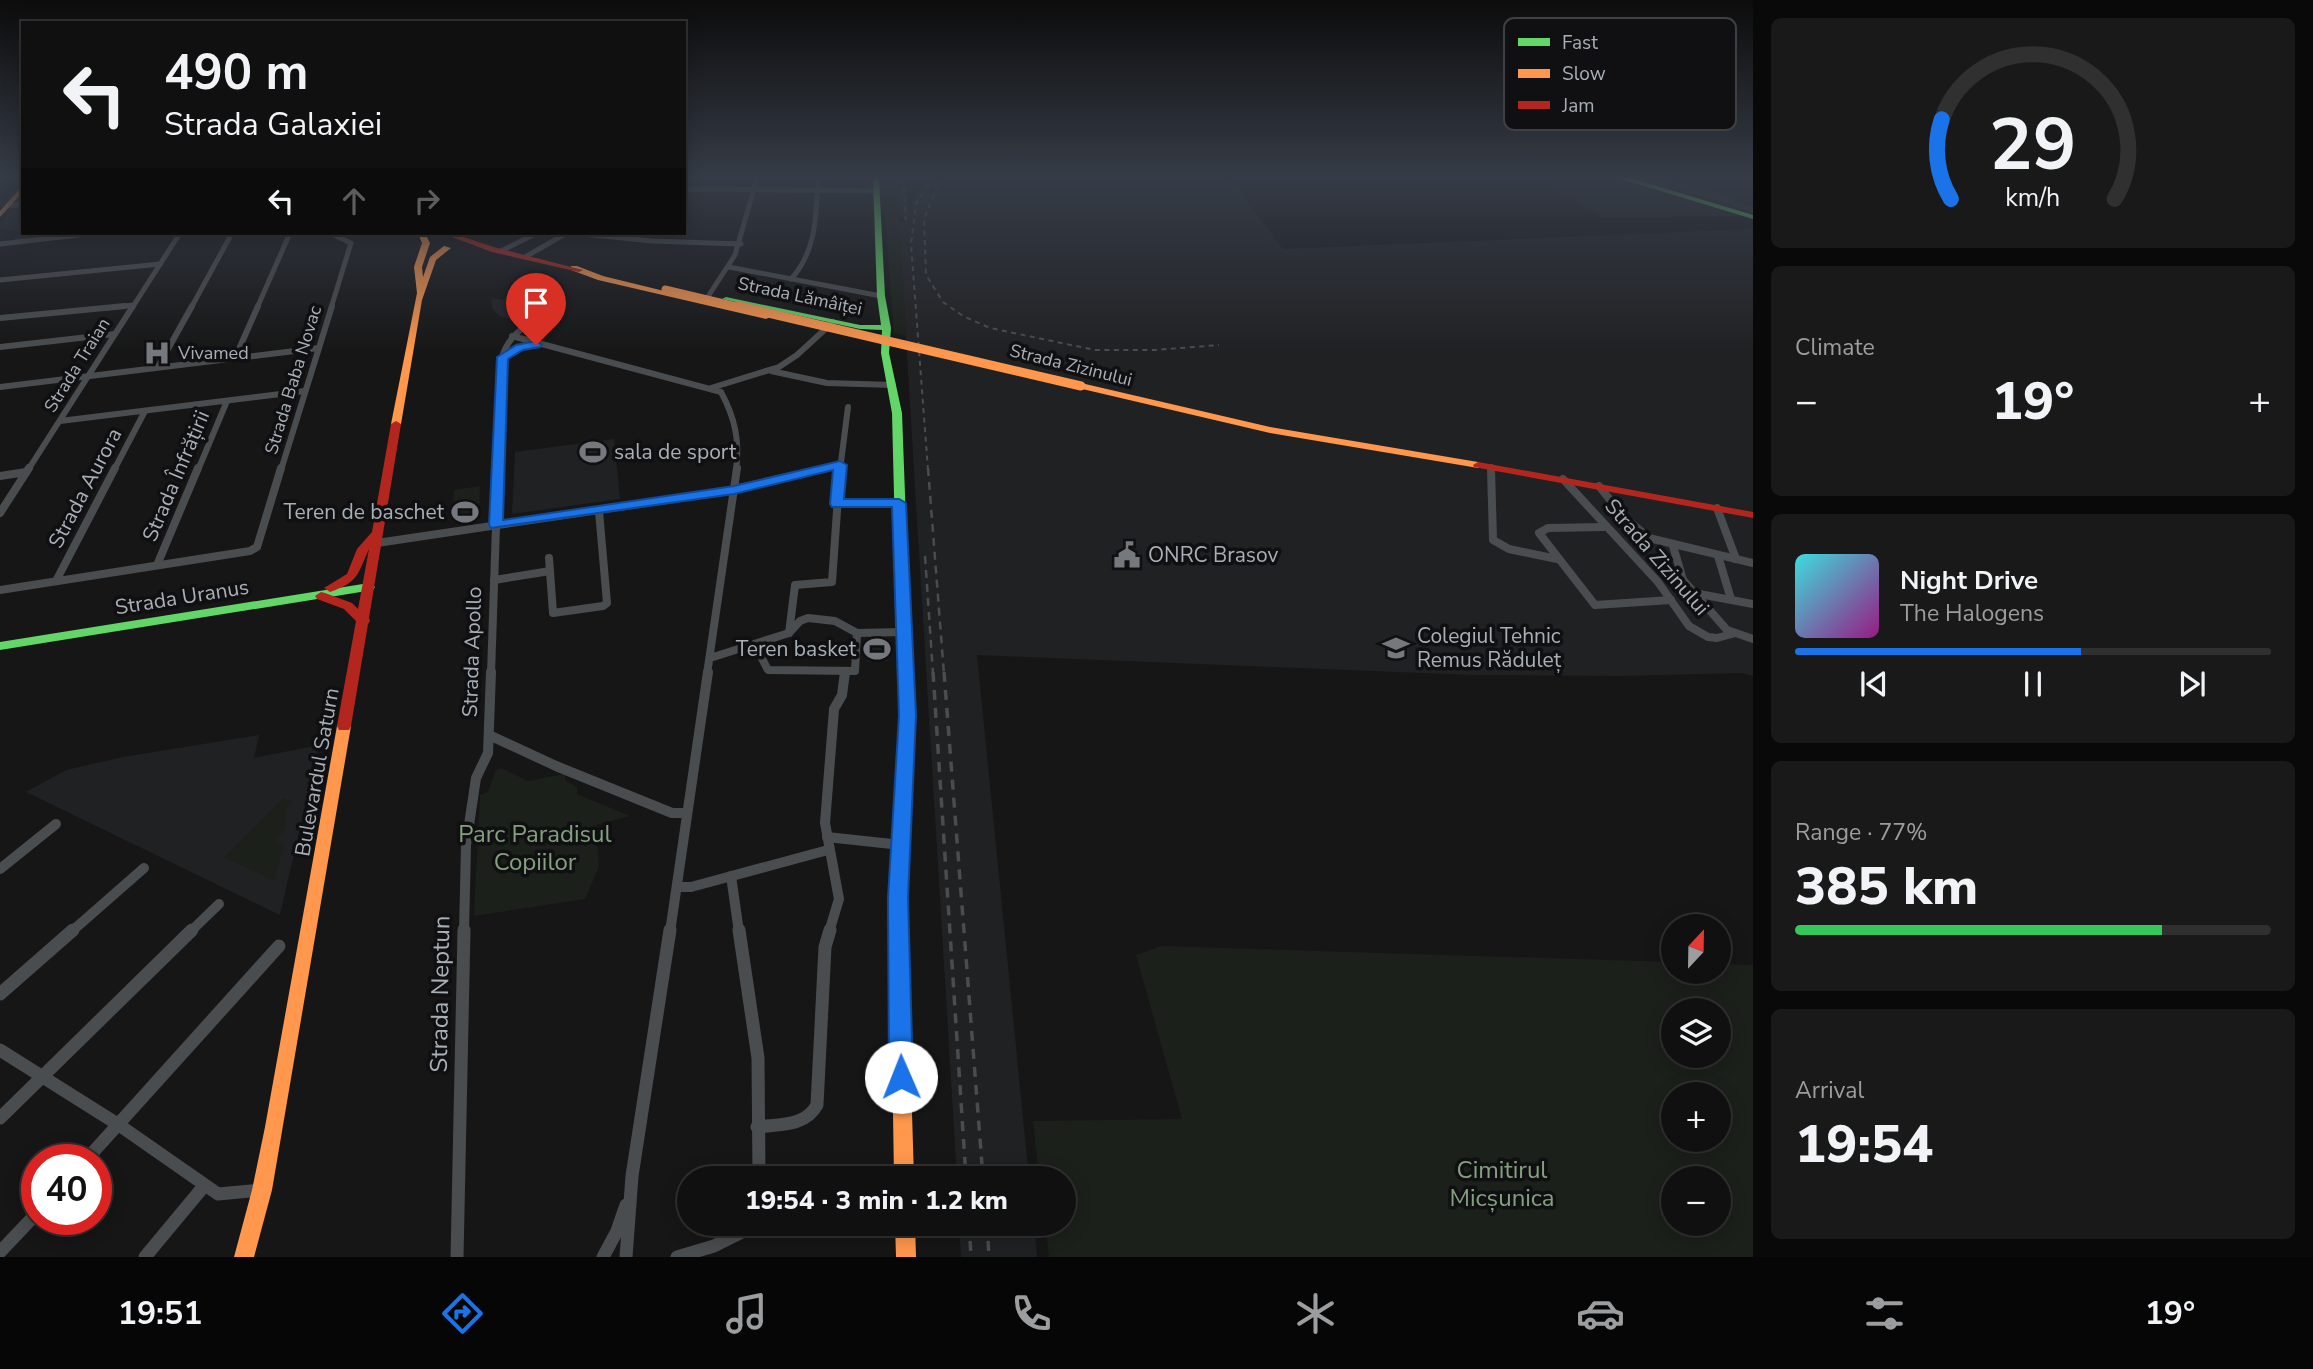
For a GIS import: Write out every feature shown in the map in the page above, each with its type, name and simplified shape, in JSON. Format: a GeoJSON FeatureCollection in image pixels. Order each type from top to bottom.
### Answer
{"type":"FeatureCollection","features":[{"type":"Feature","properties":{"kind":"main road"},"geometry":{"type":"LineString","coordinates":[[424,240],[439,237],[451,241]]}},
{"type":"Feature","properties":{"kind":"main road"},"geometry":{"type":"LineString","coordinates":[[878,237],[881,296],[887,328],[886,345],[897,413],[908,729],[898,917],[904,1166]]}},
{"type":"Feature","properties":{"kind":"main road","name":"Bulevardul Saturn"},"geometry":{"type":"LineString","coordinates":[[420,292],[417,274],[424,240]]}},
{"type":"Feature","properties":{"kind":"main road","name":"Strada Zizinului"},"geometry":{"type":"LineString","coordinates":[[451,241],[1252,427],[1563,479],[1753,515]]}},
{"type":"Feature","properties":{"kind":"main road","name":"Bulevardul Saturn"},"geometry":{"type":"LineString","coordinates":[[244,1257],[262,1190],[420,292],[433,259],[451,241]]}},
{"type":"Feature","properties":{"kind":"main road","name":"Strada Zizinului"},"geometry":{"type":"LineString","coordinates":[[574,268],[709,295]]}},
{"type":"Feature","properties":{"kind":"main road","name":"Strada Zizinului"},"geometry":{"type":"LineString","coordinates":[[574,268],[601,278],[829,326],[886,345]]}},
{"type":"Feature","properties":{"kind":"main road","name":"Strada Lămâiței"},"geometry":{"type":"LineString","coordinates":[[709,295],[829,326],[887,328]]}},
{"type":"Feature","properties":{"kind":"main road"},"geometry":{"type":"LineString","coordinates":[[318,595],[352,576],[363,549],[377,538]]}},
{"type":"Feature","properties":{"kind":"main road","name":"Strada Uranus"},"geometry":{"type":"LineString","coordinates":[[0,646],[369,587]]}},
{"type":"Feature","properties":{"kind":"main road"},"geometry":{"type":"LineString","coordinates":[[318,595],[340,601],[364,621]]}},
{"type":"Feature","properties":{"kind":"main road"},"geometry":{"type":"LineString","coordinates":[[905,1236],[906,1257]]}},
{"type":"Feature","properties":{"kind":"street"},"geometry":{"type":"LineString","coordinates":[[0,245],[65,237]]}},
{"type":"Feature","properties":{"kind":"street","name":"Strada Traian"},"geometry":{"type":"LineString","coordinates":[[0,513],[178,237]]}},
{"type":"Feature","properties":{"kind":"street"},"geometry":{"type":"LineString","coordinates":[[158,367],[230,237]]}},
{"type":"Feature","properties":{"kind":"street"},"geometry":{"type":"LineString","coordinates":[[235,358],[288,237]]}},
{"type":"Feature","properties":{"kind":"street","name":"Strada Baba Novac"},"geometry":{"type":"LineString","coordinates":[[157,565],[255,549],[351,243],[338,237]]}},
{"type":"Feature","properties":{"kind":"street"},"geometry":{"type":"LineString","coordinates":[[497,250],[528,237]]}},
{"type":"Feature","properties":{"kind":"street"},"geometry":{"type":"LineString","coordinates":[[525,257],[561,237]]}},
{"type":"Feature","properties":{"kind":"street"},"geometry":{"type":"LineString","coordinates":[[609,237],[741,244]]}},
{"type":"Feature","properties":{"kind":"street"},"geometry":{"type":"LineString","coordinates":[[636,240],[640,237]]}},
{"type":"Feature","properties":{"kind":"street","name":"Strada Lămâiței"},"geometry":{"type":"LineString","coordinates":[[709,295],[729,267],[743,237]]}},
{"type":"Feature","properties":{"kind":"street"},"geometry":{"type":"LineString","coordinates":[[791,279],[805,266],[811,251],[812,237]]}},
{"type":"Feature","properties":{"kind":"street"},"geometry":{"type":"LineString","coordinates":[[0,279],[160,264]]}},
{"type":"Feature","properties":{"kind":"street"},"geometry":{"type":"LineString","coordinates":[[729,267],[881,296]]}},
{"type":"Feature","properties":{"kind":"street"},"geometry":{"type":"LineString","coordinates":[[512,336],[562,304]]}},
{"type":"Feature","properties":{"kind":"street"},"geometry":{"type":"LineString","coordinates":[[0,318],[134,305]]}},
{"type":"Feature","properties":{"kind":"street"},"geometry":{"type":"LineString","coordinates":[[710,388],[769,371],[786,362],[829,326]]}},
{"type":"Feature","properties":{"kind":"street"},"geometry":{"type":"LineString","coordinates":[[0,347],[115,334]]}},
{"type":"Feature","properties":{"kind":"street"},"geometry":{"type":"LineString","coordinates":[[512,336],[710,388],[725,396],[740,444],[677,887],[632,1176],[622,1219],[603,1257]]}},
{"type":"Feature","properties":{"kind":"street","name":"Strada Apollo"},"geometry":{"type":"LineString","coordinates":[[512,336],[503,348],[502,357],[489,735],[673,813],[686,813]]}},
{"type":"Feature","properties":{"kind":"street"},"geometry":{"type":"LineString","coordinates":[[502,357],[520,347],[547,345]]}},
{"type":"Feature","properties":{"kind":"street"},"geometry":{"type":"LineString","coordinates":[[0,387],[319,348]]}},
{"type":"Feature","properties":{"kind":"street"},"geometry":{"type":"LineString","coordinates":[[769,371],[827,383],[893,385]]}},
{"type":"Feature","properties":{"kind":"street"},"geometry":{"type":"LineString","coordinates":[[60,421],[305,391]]}},
{"type":"Feature","properties":{"kind":"street","name":"Strada Înfrățirii"},"geometry":{"type":"LineString","coordinates":[[157,565],[227,401]]}},
{"type":"Feature","properties":{"kind":"street"},"geometry":{"type":"LineString","coordinates":[[789,633],[794,586],[832,582],[840,465],[848,407]]}},
{"type":"Feature","properties":{"kind":"street","name":"Strada Aurora"},"geometry":{"type":"LineString","coordinates":[[56,581],[145,411]]}},
{"type":"Feature","properties":{"kind":"street"},"geometry":{"type":"LineString","coordinates":[[377,538],[496,525],[734,490],[840,465]]}},
{"type":"Feature","properties":{"kind":"street"},"geometry":{"type":"LineString","coordinates":[[1491,468],[1493,540],[1510,550],[1557,559]]}},
{"type":"Feature","properties":{"kind":"street"},"geometry":{"type":"LineString","coordinates":[[0,475],[26,472]]}},
{"type":"Feature","properties":{"kind":"street","name":"Strada Zizinului"},"geometry":{"type":"LineString","coordinates":[[1563,479],[1604,527],[1651,574],[1689,626],[1700,634],[1717,638],[1732,634],[1753,639]]}},
{"type":"Feature","properties":{"kind":"street"},"geometry":{"type":"LineString","coordinates":[[1600,486],[1623,516],[1642,534],[1673,546],[1753,563]]}},
{"type":"Feature","properties":{"kind":"street"},"geometry":{"type":"LineString","coordinates":[[837,504],[899,503]]}},
{"type":"Feature","properties":{"kind":"street"},"geometry":{"type":"LineString","coordinates":[[1717,508],[1736,559]]}},
{"type":"Feature","properties":{"kind":"street"},"geometry":{"type":"LineString","coordinates":[[550,558],[553,613],[603,606],[607,603],[599,510]]}},
{"type":"Feature","properties":{"kind":"street"},"geometry":{"type":"LineString","coordinates":[[1604,527],[1542,529],[1540,537],[1595,605],[1671,600]]}},
{"type":"Feature","properties":{"kind":"street"},"geometry":{"type":"LineString","coordinates":[[1673,546],[1680,576],[1732,634]]}},
{"type":"Feature","properties":{"kind":"street"},"geometry":{"type":"LineString","coordinates":[[1718,556],[1731,599]]}},
{"type":"Feature","properties":{"kind":"street"},"geometry":{"type":"LineString","coordinates":[[0,590],[157,565]]}},
{"type":"Feature","properties":{"kind":"street"},"geometry":{"type":"LineString","coordinates":[[494,580],[550,571]]}},
{"type":"Feature","properties":{"kind":"street"},"geometry":{"type":"LineString","coordinates":[[1694,593],[1753,604]]}},
{"type":"Feature","properties":{"kind":"street"},"geometry":{"type":"LineString","coordinates":[[709,659],[789,633],[800,621],[816,617],[835,621],[857,633],[905,632]]}},
{"type":"Feature","properties":{"kind":"street"},"geometry":{"type":"LineString","coordinates":[[757,1127],[806,1120],[815,1112],[817,1105],[825,947],[839,899],[825,822],[834,709],[850,671],[857,633]]}},
{"type":"Feature","properties":{"kind":"street"},"geometry":{"type":"LineString","coordinates":[[755,645],[768,670],[850,671]]}},
{"type":"Feature","properties":{"kind":"street","name":"Strada Neptun"},"geometry":{"type":"LineString","coordinates":[[457,1257],[466,845],[472,797],[476,778],[488,753],[489,735]]}},
{"type":"Feature","properties":{"kind":"street"},"geometry":{"type":"LineString","coordinates":[[0,869],[56,824]]}},
{"type":"Feature","properties":{"kind":"street"},"geometry":{"type":"LineString","coordinates":[[677,887],[691,887],[731,876],[828,844],[901,845]]}},
{"type":"Feature","properties":{"kind":"street"},"geometry":{"type":"LineString","coordinates":[[0,994],[144,868]]}},
{"type":"Feature","properties":{"kind":"street"},"geometry":{"type":"LineString","coordinates":[[731,876],[758,1058],[759,1166]]}},
{"type":"Feature","properties":{"kind":"street"},"geometry":{"type":"LineString","coordinates":[[0,1118],[219,904]]}},
{"type":"Feature","properties":{"kind":"street"},"geometry":{"type":"LineString","coordinates":[[101,1144],[279,946]]}},
{"type":"Feature","properties":{"kind":"street"},"geometry":{"type":"LineString","coordinates":[[0,1050],[119,1125],[218,1194],[262,1190]]}},
{"type":"Feature","properties":{"kind":"street"},"geometry":{"type":"LineString","coordinates":[[626,1257],[632,1176]]}},
{"type":"Feature","properties":{"kind":"street"},"geometry":{"type":"LineString","coordinates":[[145,1257],[204,1186]]}},
{"type":"Feature","properties":{"kind":"street"},"geometry":{"type":"LineString","coordinates":[[0,1252],[21,1230]]}},
{"type":"Feature","properties":{"kind":"street"},"geometry":{"type":"LineString","coordinates":[[677,1257],[714,1246],[734,1236]]}},
{"type":"Feature","properties":{"kind":"shaded area"},"geometry":{"type":"Polygon","coordinates":[[[16,237],[58,237],[12,242],[16,237]]]}},
{"type":"Feature","properties":{"kind":"shaded area"},"geometry":{"type":"Polygon","coordinates":[[[900,237],[1274,237],[1283,249],[1573,237],[1753,237],[1753,676],[1742,673],[1471,675],[977,655],[1028,1166],[956,1166],[900,237]]]}},
{"type":"Feature","properties":{"kind":"shaded area"},"geometry":{"type":"Polygon","coordinates":[[[511,294],[556,304],[527,323],[501,317],[492,309],[491,298],[502,300],[511,294]]]}},
{"type":"Feature","properties":{"kind":"shaded area"},"geometry":{"type":"Polygon","coordinates":[[[614,439],[620,499],[512,514],[515,452],[614,439]]]}},
{"type":"Feature","properties":{"kind":"shaded area"},"geometry":{"type":"Polygon","coordinates":[[[259,735],[254,758],[319,745],[280,915],[26,792],[66,770],[123,757],[259,735]]]}},
{"type":"Feature","properties":{"kind":"shaded area"},"geometry":{"type":"Polygon","coordinates":[[[960,1236],[1035,1236],[1037,1257],[961,1257],[960,1236]]]}},
{"type":"Feature","properties":{"kind":"green space"},"geometry":{"type":"Polygon","coordinates":[[[887,237],[900,237],[906,336],[894,333],[887,237]]]}},
{"type":"Feature","properties":{"kind":"green space"},"geometry":{"type":"Polygon","coordinates":[[[480,486],[479,515],[452,519],[454,490],[480,486]]]}},
{"type":"Feature","properties":{"kind":"green space","name":"Teren basket"},"geometry":{"type":"Polygon","coordinates":[[[887,637],[888,661],[867,662],[866,638],[887,637]]]}},
{"type":"Feature","properties":{"kind":"green space","name":"Parc Paradisul Copiilor"},"geometry":{"type":"Polygon","coordinates":[[[501,768],[528,781],[565,774],[565,780],[577,787],[577,794],[630,816],[596,825],[599,867],[585,899],[474,916],[480,795],[488,792],[496,770],[501,768]]]}},
{"type":"Feature","properties":{"kind":"green space"},"geometry":{"type":"Polygon","coordinates":[[[283,798],[293,802],[285,810],[286,828],[275,840],[284,845],[274,881],[224,857],[283,798]]]}},
{"type":"Feature","properties":{"kind":"green space","name":"Cimitirul Micșunica"},"geometry":{"type":"Polygon","coordinates":[[[1162,946],[1661,962],[1661,984],[1731,984],[1731,964],[1753,965],[1753,1257],[1049,1257],[1047,1236],[1076,1236],[1076,1166],[1038,1166],[1033,1121],[1182,1119],[1136,955],[1162,946]]]}},
{"type":"Feature","properties":{"kind":"railway"},"geometry":{"type":"LineString","coordinates":[[912,237],[928,470]]}},
{"type":"Feature","properties":{"kind":"railway"},"geometry":{"type":"LineString","coordinates":[[925,237],[926,275],[943,302],[963,316],[990,328],[1095,350],[1155,350],[1219,345]]}},
{"type":"Feature","properties":{"kind":"railway"},"geometry":{"type":"LineString","coordinates":[[928,468],[944,674]]}},
{"type":"Feature","properties":{"kind":"railway"},"geometry":{"type":"LineString","coordinates":[[925,556],[933,674]]}},
{"type":"Feature","properties":{"kind":"railway"},"geometry":{"type":"LineString","coordinates":[[933,672],[965,1166]]}},
{"type":"Feature","properties":{"kind":"railway"},"geometry":{"type":"LineString","coordinates":[[944,672],[982,1166]]}},
{"type":"Feature","properties":{"kind":"railway"},"geometry":{"type":"LineString","coordinates":[[970,1236],[971,1257]]}},
{"type":"Feature","properties":{"kind":"railway"},"geometry":{"type":"LineString","coordinates":[[988,1236],[989,1257]]}},
{"type":"Feature","properties":{"kind":"traffic: fast"},"geometry":{"type":"LineString","coordinates":[[878,237],[881,296],[887,334],[885,353],[897,413],[907,739]]}},
{"type":"Feature","properties":{"kind":"traffic: fast"},"geometry":{"type":"LineString","coordinates":[[726,299],[860,327],[887,328]]}},
{"type":"Feature","properties":{"kind":"traffic: fast"},"geometry":{"type":"LineString","coordinates":[[0,646],[369,587]]}},
{"type":"Feature","properties":{"kind":"traffic: slow"},"geometry":{"type":"LineString","coordinates":[[420,292],[418,267],[426,243],[423,237]]}},
{"type":"Feature","properties":{"kind":"traffic: slow"},"geometry":{"type":"LineString","coordinates":[[396,424],[418,300],[433,259],[447,248]]}},
{"type":"Feature","properties":{"kind":"traffic: slow"},"geometry":{"type":"LineString","coordinates":[[574,268],[601,278],[766,317]]}},
{"type":"Feature","properties":{"kind":"traffic: slow"},"geometry":{"type":"LineString","coordinates":[[665,289],[1081,386]]}},
{"type":"Feature","properties":{"kind":"traffic: slow"},"geometry":{"type":"LineString","coordinates":[[1081,386],[1270,430],[1478,465]]}},
{"type":"Feature","properties":{"kind":"traffic: slow"},"geometry":{"type":"LineString","coordinates":[[244,1257],[262,1190],[274,1127],[344,726]]}},
{"type":"Feature","properties":{"kind":"traffic: slow"},"geometry":{"type":"LineString","coordinates":[[904,1166],[898,917],[907,739]]}},
{"type":"Feature","properties":{"kind":"traffic: slow"},"geometry":{"type":"LineString","coordinates":[[905,1236],[906,1257]]}},
{"type":"Feature","properties":{"kind":"traffic: jam"},"geometry":{"type":"LineString","coordinates":[[456,237],[495,250],[579,270]]}},
{"type":"Feature","properties":{"kind":"traffic: jam"},"geometry":{"type":"LineString","coordinates":[[344,726],[396,424]]}},
{"type":"Feature","properties":{"kind":"traffic: jam"},"geometry":{"type":"LineString","coordinates":[[1478,465],[1753,515]]}},
{"type":"Feature","properties":{"kind":"traffic: jam"},"geometry":{"type":"LineString","coordinates":[[330,588],[352,576],[363,549],[378,532]]}},
{"type":"Feature","properties":{"kind":"traffic: jam"},"geometry":{"type":"LineString","coordinates":[[321,596],[348,606],[364,621]]}},
{"type":"Feature","properties":{"kind":"place","name":"Vivamed"},"geometry":{"type":"Point","coordinates":[157,353]}},
{"type":"Feature","properties":{"kind":"place","name":"sala de sport"},"geometry":{"type":"Point","coordinates":[593,452]}},
{"type":"Feature","properties":{"kind":"place","name":"Teren de baschet"},"geometry":{"type":"Point","coordinates":[465,512]}},
{"type":"Feature","properties":{"kind":"place","name":"ONRC Brasov"},"geometry":{"type":"Point","coordinates":[1127,555]}},
{"type":"Feature","properties":{"kind":"place","name":"Colegiul Tehnic Remus Răduleț"},"geometry":{"type":"Point","coordinates":[1396,648]}},
{"type":"Feature","properties":{"kind":"place","name":"Teren basket"},"geometry":{"type":"Point","coordinates":[877,649]}},
{"type":"Feature","properties":{"kind":"route"},"geometry":{"type":"LineString","coordinates":[[536,345],[520,347],[502,357],[496,525],[734,490],[840,465],[837,504],[899,503],[908,715],[898,878],[901,1077]]}}]}
